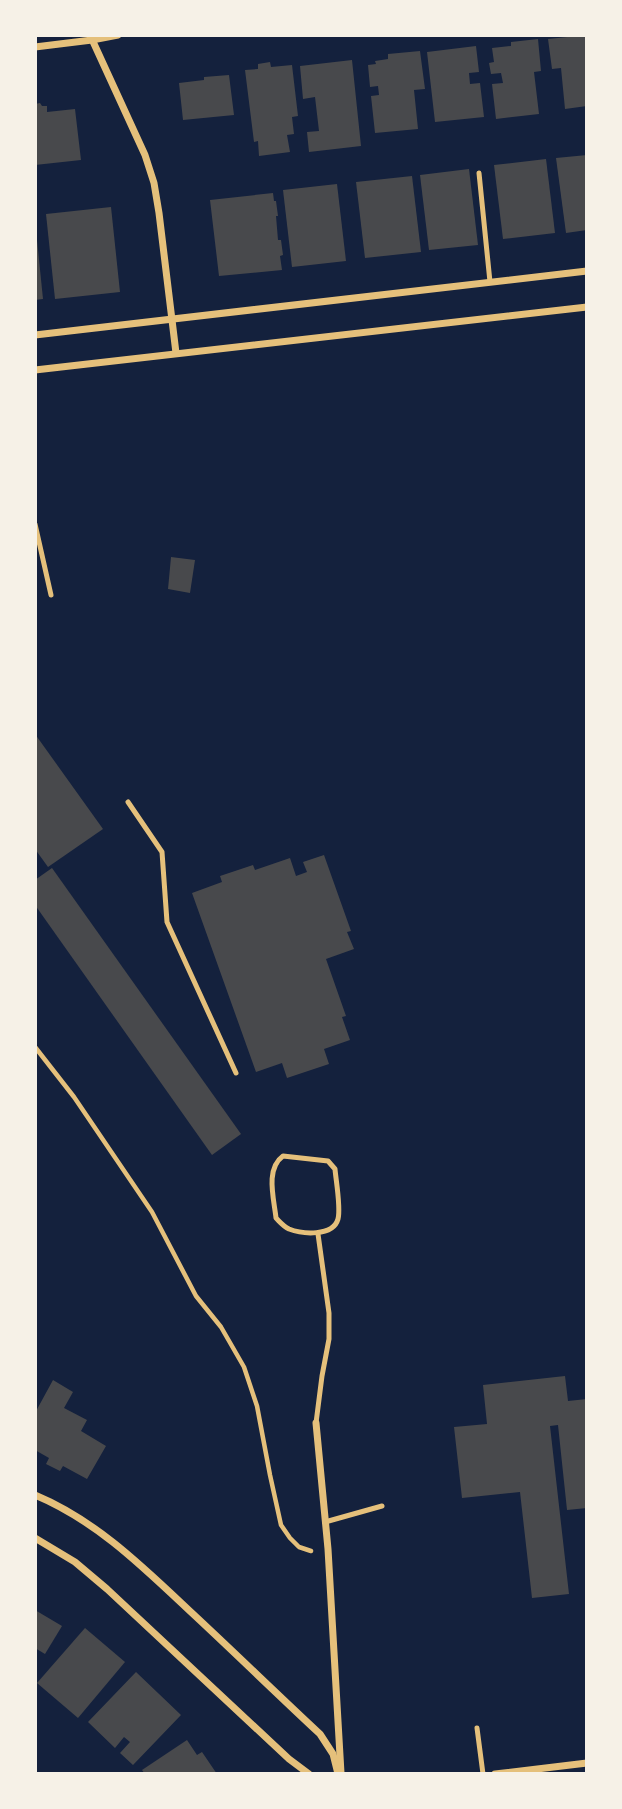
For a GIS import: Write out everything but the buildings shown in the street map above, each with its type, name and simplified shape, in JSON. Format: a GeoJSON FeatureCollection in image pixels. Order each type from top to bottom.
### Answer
{"type":"FeatureCollection","features":[{"type":"Feature","properties":{"kind":"street"},"geometry":{"type":"LineString","coordinates":[[35,47],[118,35]]}},
{"type":"Feature","properties":{"kind":"street"},"geometry":{"type":"LineString","coordinates":[[91,38],[145,155],[153,183],[176,353]]}},
{"type":"Feature","properties":{"kind":"street"},"geometry":{"type":"LineString","coordinates":[[35,335],[587,271]]}},
{"type":"Feature","properties":{"kind":"street"},"geometry":{"type":"LineString","coordinates":[[35,370],[587,307]]}},
{"type":"Feature","properties":{"kind":"street"},"geometry":{"type":"LineString","coordinates":[[316,1423],[327,1549],[339,1774]]}},
{"type":"Feature","properties":{"kind":"street"},"geometry":{"type":"LineString","coordinates":[[35,1495],[61,1506],[98,1530],[134,1559],[320,1734],[333,1754],[339,1774]]}},
{"type":"Feature","properties":{"kind":"street"},"geometry":{"type":"LineString","coordinates":[[35,1538],[75,1562],[107,1589],[289,1759],[309,1774]]}},
{"type":"Feature","properties":{"kind":"street"},"geometry":{"type":"LineString","coordinates":[[495,1774],[587,1763]]}},
{"type":"Feature","properties":{"kind":"lane"},"geometry":{"type":"LineString","coordinates":[[479,173],[490,282]]}},
{"type":"Feature","properties":{"kind":"lane"},"geometry":{"type":"LineString","coordinates":[[35,524],[51,594]]}},
{"type":"Feature","properties":{"kind":"lane"},"geometry":{"type":"LineString","coordinates":[[128,802],[162,852],[167,922],[236,1073]]}},
{"type":"Feature","properties":{"kind":"lane"},"geometry":{"type":"LineString","coordinates":[[283,1156],[328,1161],[335,1168],[338,1217],[333,1227],[318,1234],[290,1229],[276,1218],[272,1173],[283,1156]]}},
{"type":"Feature","properties":{"kind":"lane"},"geometry":{"type":"LineString","coordinates":[[316,1423],[329,1339],[330,1313],[318,1234]]}},
{"type":"Feature","properties":{"kind":"lane"},"geometry":{"type":"LineString","coordinates":[[325,1522],[382,1506]]}},
{"type":"Feature","properties":{"kind":"lane"},"geometry":{"type":"LineString","coordinates":[[477,1728],[483,1774]]}},
{"type":"Feature","properties":{"kind":"path"},"geometry":{"type":"LineString","coordinates":[[35,1047],[75,1097],[145,1201],[196,1296],[221,1327],[244,1367],[257,1406],[281,1525],[299,1547],[310,1551],[327,1549]]}}]}
